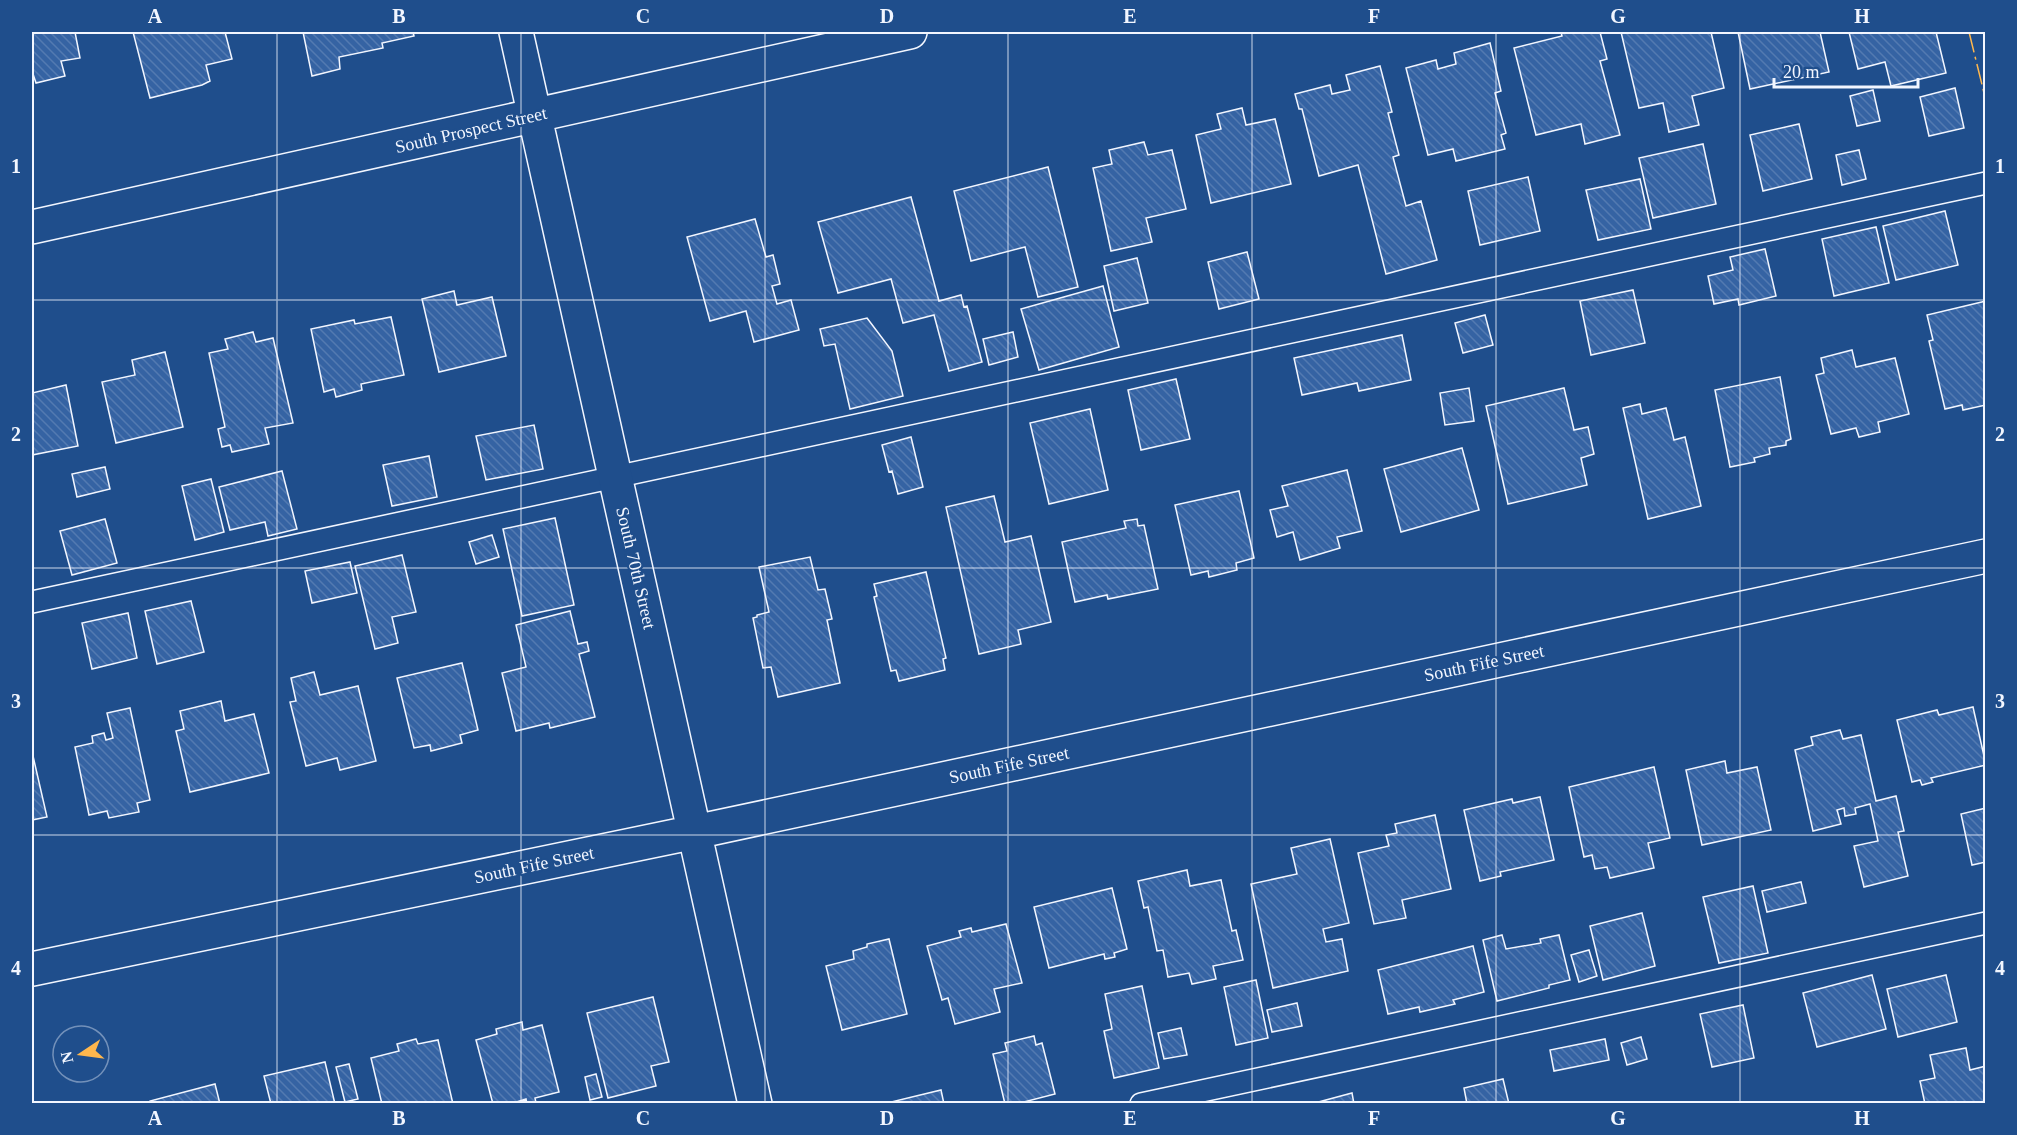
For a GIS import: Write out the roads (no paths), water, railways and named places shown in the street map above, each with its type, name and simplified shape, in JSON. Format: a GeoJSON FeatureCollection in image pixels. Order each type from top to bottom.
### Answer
{"type":"FeatureCollection","features":[{"type":"Feature","properties":{"kind":"street","name":"South 70th Street"},"geometry":{"type":"LineString","coordinates":[[516,32],[755,1104]]}},
{"type":"Feature","properties":{"kind":"street","name":"South Prospect Street"},"geometry":{"type":"LineString","coordinates":[[32,227],[910,32]]}},
{"type":"Feature","properties":{"kind":"street","name":"South Fife Street"},"geometry":{"type":"LineString","coordinates":[[32,969],[695,832],[1986,556]]}},
{"type":"Feature","properties":{"kind":"lane"},"geometry":{"type":"LineString","coordinates":[[32,602],[1986,183]]}},
{"type":"Feature","properties":{"kind":"lane"},"geometry":{"type":"LineString","coordinates":[[1141,1104],[1986,923]]}}]}
